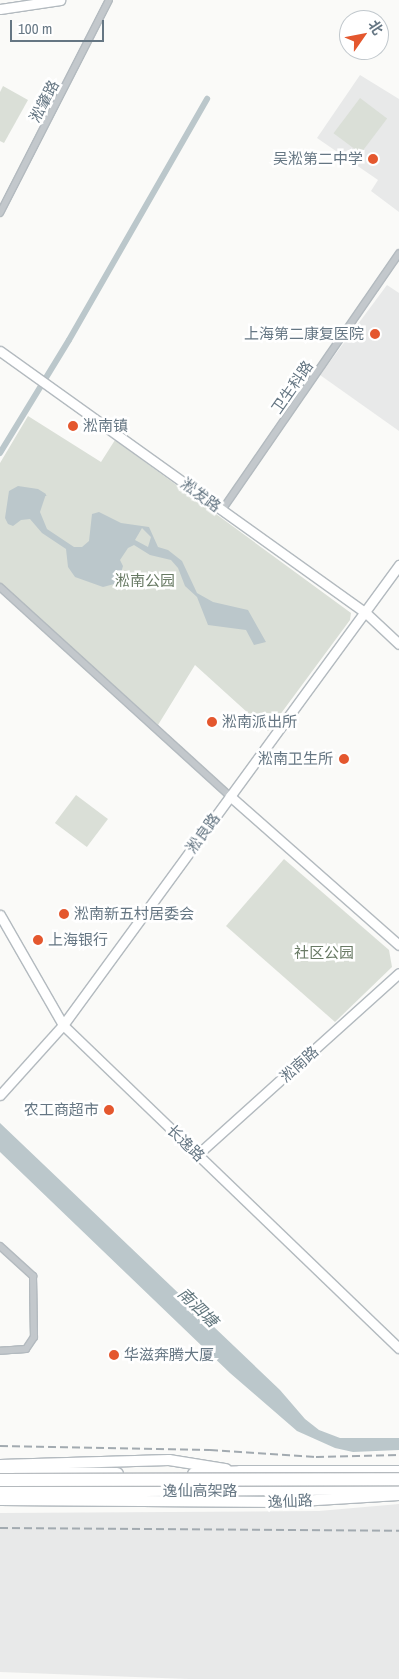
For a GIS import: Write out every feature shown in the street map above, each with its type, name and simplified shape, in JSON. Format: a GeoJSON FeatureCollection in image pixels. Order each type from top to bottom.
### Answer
{"type":"FeatureCollection","features":[{"type":"Feature","properties":{"kind":"highway"},"geometry":{"type":"LineString","coordinates":[[0,1473],[183,1474],[247,1472]]}},
{"type":"Feature","properties":{"kind":"highway","name":"逸仙高架路"},"geometry":{"type":"LineString","coordinates":[[0,1481],[399,1479]]}},
{"type":"Feature","properties":{"kind":"highway","name":"逸仙高架路"},"geometry":{"type":"LineString","coordinates":[[0,1491],[399,1488]]}},
{"type":"Feature","properties":{"kind":"main road","name":"逸仙路"},"geometry":{"type":"LineString","coordinates":[[0,1465],[169,1460],[247,1472]]}},
{"type":"Feature","properties":{"kind":"main road","name":"逸仙路"},"geometry":{"type":"LineString","coordinates":[[0,1481],[186,1482],[247,1472],[399,1471]]}},
{"type":"Feature","properties":{"kind":"main road","name":"逸仙路"},"geometry":{"type":"LineString","coordinates":[[0,1500],[284,1502],[399,1495]]}},
{"type":"Feature","properties":{"kind":"street"},"geometry":{"type":"LineString","coordinates":[[0,9],[60,0]]}},
{"type":"Feature","properties":{"kind":"street","name":"淞肇路"},"geometry":{"type":"LineString","coordinates":[[0,213],[109,0]]}},
{"type":"Feature","properties":{"kind":"street","name":"卫生科路"},"geometry":{"type":"LineString","coordinates":[[222,510],[399,254]]}},
{"type":"Feature","properties":{"kind":"street","name":"淞发路"},"geometry":{"type":"LineString","coordinates":[[0,351],[366,613],[399,644]]}},
{"type":"Feature","properties":{"kind":"street","name":"淞良路"},"geometry":{"type":"LineString","coordinates":[[0,1095],[63,1025],[366,613],[399,565]]}},
{"type":"Feature","properties":{"kind":"street"},"geometry":{"type":"LineString","coordinates":[[0,587],[230,796],[399,945]]}},
{"type":"Feature","properties":{"kind":"street","name":"长逸路"},"geometry":{"type":"LineString","coordinates":[[0,915],[63,1025],[399,1348]]}},
{"type":"Feature","properties":{"kind":"street","name":"淞南路"},"geometry":{"type":"LineString","coordinates":[[198,1154],[399,973]]}},
{"type":"Feature","properties":{"kind":"street"},"geometry":{"type":"LineString","coordinates":[[0,1246],[33,1276],[34,1337],[26,1349],[0,1351]]}},
{"type":"Feature","properties":{"kind":"shaded area","name":"吴淞第二中学"},"geometry":{"type":"Polygon","coordinates":[[[360,75],[399,99],[399,212],[371,191],[378,180],[317,138],[360,75]]]}},
{"type":"Feature","properties":{"kind":"shaded area","name":"上海第二康复医院"},"geometry":{"type":"Polygon","coordinates":[[[387,285],[399,293],[399,431],[320,375],[387,285]]]}},
{"type":"Feature","properties":{"kind":"shaded area"},"geometry":{"type":"Polygon","coordinates":[[[18,486],[38,489],[46,494],[40,512],[47,529],[74,547],[82,547],[89,541],[92,514],[99,512],[121,523],[149,527],[158,547],[168,550],[182,561],[197,593],[213,602],[248,610],[266,642],[254,645],[246,630],[208,625],[197,597],[185,586],[178,568],[171,560],[150,555],[134,545],[128,548],[120,560],[123,566],[118,583],[103,587],[75,577],[68,567],[66,549],[42,533],[30,519],[21,520],[13,526],[8,524],[5,518],[9,491],[18,486]],[[142,528],[135,540],[148,547],[151,537],[142,528]]]}},
{"type":"Feature","properties":{"kind":"shaded area"},"geometry":{"type":"Polygon","coordinates":[[[0,1123],[280,1390],[305,1419],[319,1430],[340,1438],[399,1438],[399,1450],[353,1452],[335,1448],[297,1431],[230,1373],[0,1152],[0,1123]]]}},
{"type":"Feature","properties":{"kind":"shaded area"},"geometry":{"type":"Polygon","coordinates":[[[399,1504],[399,1679],[189,1679],[0,1672],[0,1513],[319,1511],[399,1504]]]}},
{"type":"Feature","properties":{"kind":"green space"},"geometry":{"type":"Polygon","coordinates":[[[3,86],[28,100],[4,143],[0,141],[0,92],[3,86]]]}},
{"type":"Feature","properties":{"kind":"green space"},"geometry":{"type":"Polygon","coordinates":[[[360,98],[387,118],[361,154],[334,133],[360,98]]]}},
{"type":"Feature","properties":{"kind":"green space","name":"淞南公园"},"geometry":{"type":"Polygon","coordinates":[[[28,416],[101,462],[115,440],[351,613],[350,620],[268,731],[195,665],[158,725],[0,583],[0,463],[28,416]]]}},
{"type":"Feature","properties":{"kind":"green space"},"geometry":{"type":"Polygon","coordinates":[[[76,795],[108,819],[87,847],[55,823],[76,795]]]}},
{"type":"Feature","properties":{"kind":"green space","name":"社区公园"},"geometry":{"type":"Polygon","coordinates":[[[284,859],[389,950],[392,967],[335,1022],[226,926],[284,859]]]}},
{"type":"Feature","properties":{"kind":"waterway"},"geometry":{"type":"LineString","coordinates":[[0,453],[69,340],[207,99]]}},
{"type":"Feature","properties":{"kind":"railway"},"geometry":{"type":"LineString","coordinates":[[0,1446],[210,1450],[316,1457],[399,1455]]}},
{"type":"Feature","properties":{"kind":"railway"},"geometry":{"type":"LineString","coordinates":[[0,1528],[399,1531]]}},
{"type":"Feature","properties":{"kind":"place","name":"吴淞第二中学"},"geometry":{"type":"Point","coordinates":[373,159]}},
{"type":"Feature","properties":{"kind":"place","name":"上海第二康复医院"},"geometry":{"type":"Point","coordinates":[375,334]}},
{"type":"Feature","properties":{"kind":"place","name":"淞南镇"},"geometry":{"type":"Point","coordinates":[73,426]}},
{"type":"Feature","properties":{"kind":"place","name":"淞南派出所"},"geometry":{"type":"Point","coordinates":[212,722]}},
{"type":"Feature","properties":{"kind":"place","name":"淞南卫生所"},"geometry":{"type":"Point","coordinates":[344,759]}},
{"type":"Feature","properties":{"kind":"place","name":"淞南新五村居委会"},"geometry":{"type":"Point","coordinates":[64,914]}},
{"type":"Feature","properties":{"kind":"place","name":"上海银行"},"geometry":{"type":"Point","coordinates":[38,940]}},
{"type":"Feature","properties":{"kind":"place","name":"农工商超市"},"geometry":{"type":"Point","coordinates":[109,1110]}},
{"type":"Feature","properties":{"kind":"place","name":"华滋奔腾大厦"},"geometry":{"type":"Point","coordinates":[114,1355]}},
{"type":"Feature","properties":{"kind":"water label","name":"南泗塘"},"geometry":{"type":"Point","coordinates":[198,1307]}}]}
